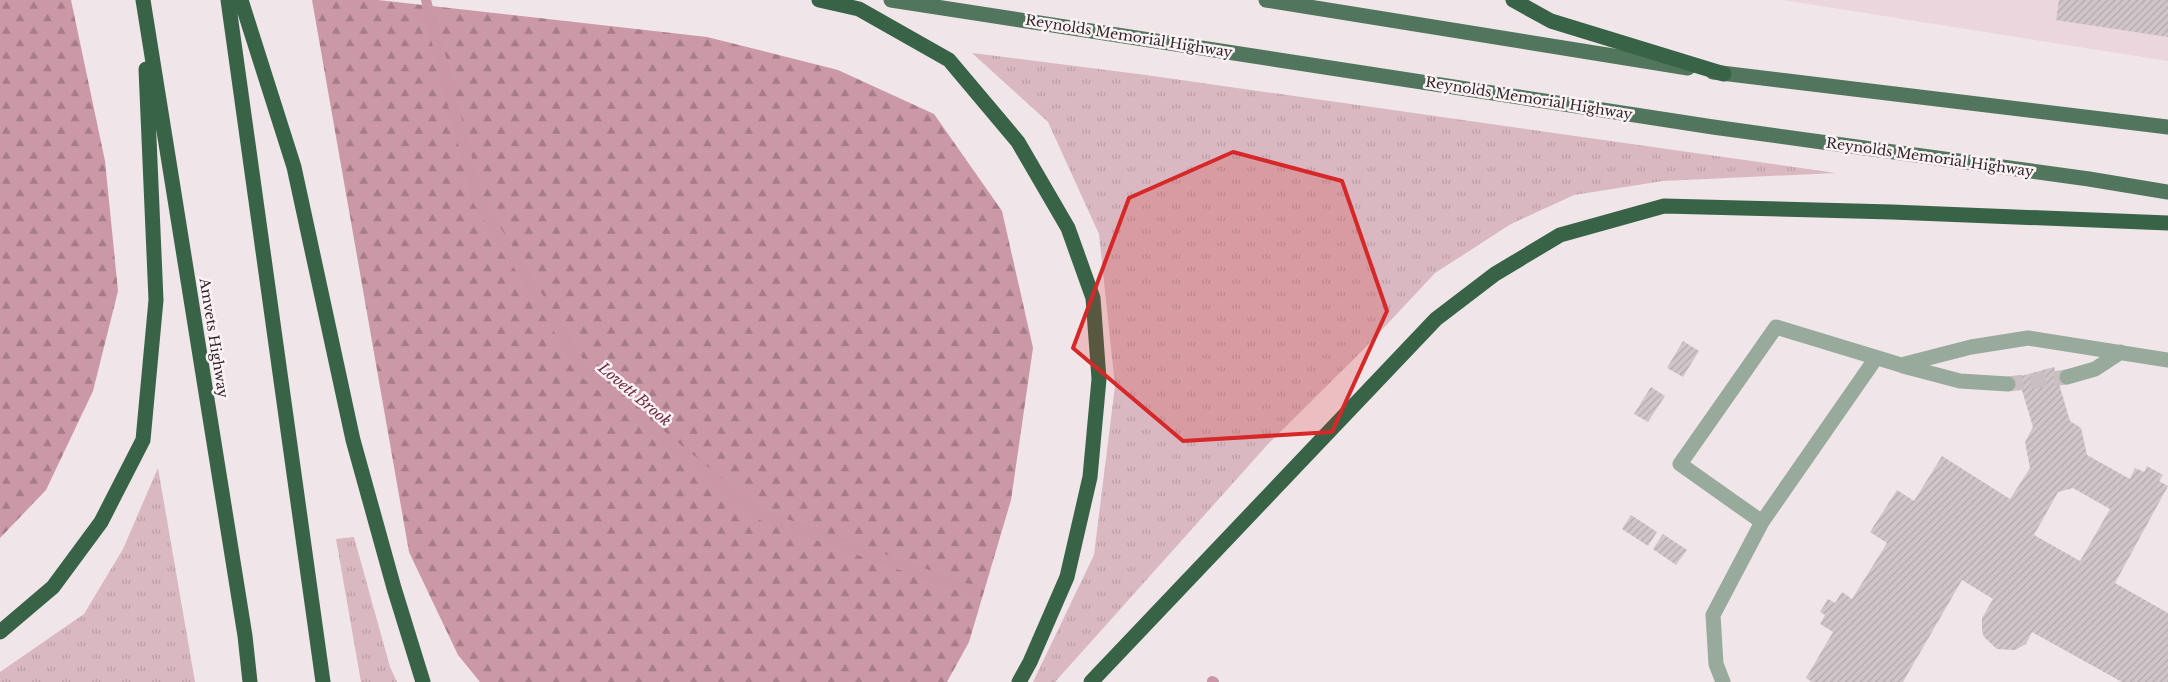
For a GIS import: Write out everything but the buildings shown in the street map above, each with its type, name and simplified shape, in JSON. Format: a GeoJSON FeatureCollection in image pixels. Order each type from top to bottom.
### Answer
{"type":"FeatureCollection","features":[{"type":"Feature","properties":{"kind":"highway"},"geometry":{"type":"LineString","coordinates":[[0,632],[53,587],[101,522],[143,440],[156,300],[143,0]]}},
{"type":"Feature","properties":{"kind":"highway","name":"Amvets Highway"},"geometry":{"type":"LineString","coordinates":[[143,0],[243,626],[250,682]]}},
{"type":"Feature","properties":{"kind":"highway"},"geometry":{"type":"LineString","coordinates":[[228,0],[323,682]]}},
{"type":"Feature","properties":{"kind":"highway"},"geometry":{"type":"LineString","coordinates":[[241,0],[294,168],[353,440],[394,588],[424,682]]}},
{"type":"Feature","properties":{"kind":"highway"},"geometry":{"type":"LineString","coordinates":[[819,0],[859,9],[949,60],[1018,142],[1068,228],[1093,298],[1099,379],[1090,477],[1066,577],[1030,662],[1019,682]]}},
{"type":"Feature","properties":{"kind":"highway"},"geometry":{"type":"LineString","coordinates":[[1513,0],[1551,21],[1724,74]]}},
{"type":"Feature","properties":{"kind":"highway"},"geometry":{"type":"LineString","coordinates":[[1091,682],[1436,319],[1495,274],[1560,235],[1664,206],[1892,212],[2168,223]]}},
{"type":"Feature","properties":{"kind":"main road","name":"Reynolds Memorial Highway"},"geometry":{"type":"LineString","coordinates":[[891,0],[1713,127],[2089,179],[2168,192]]}},
{"type":"Feature","properties":{"kind":"main road"},"geometry":{"type":"LineString","coordinates":[[1266,0],[1724,74],[2168,127]]}},
{"type":"Feature","properties":{"kind":"lane"},"geometry":{"type":"LineString","coordinates":[[1762,522],[1680,464],[1776,327],[1901,366],[1960,381],[2008,384]]}},
{"type":"Feature","properties":{"kind":"lane"},"geometry":{"type":"LineString","coordinates":[[1901,366],[1971,347],[2028,338],[2168,360]]}},
{"type":"Feature","properties":{"kind":"lane"},"geometry":{"type":"LineString","coordinates":[[2067,377],[2095,369],[2121,352]]}},
{"type":"Feature","properties":{"kind":"lane"},"geometry":{"type":"LineString","coordinates":[[1723,682],[1716,664],[1713,616],[1762,522],[1876,358]]}},
{"type":"Feature","properties":{"kind":"highlighted area"},"geometry":{"type":"Polygon","coordinates":[[[1233,152],[1342,181],[1387,311],[1332,432],[1183,441],[1073,348],[1129,198],[1233,152]]]}},
{"type":"Feature","properties":{"kind":"shaded area"},"geometry":{"type":"Polygon","coordinates":[[[1783,0],[2168,0],[2168,61],[1783,0]]]}},
{"type":"Feature","properties":{"kind":"green space"},"geometry":{"type":"Polygon","coordinates":[[[0,0],[71,0],[105,161],[118,291],[93,391],[46,490],[0,538],[0,0]]]}},
{"type":"Feature","properties":{"kind":"green space"},"geometry":{"type":"Polygon","coordinates":[[[312,0],[378,0],[707,37],[838,70],[934,114],[1002,211],[1033,348],[1011,500],[969,642],[947,682],[480,682],[458,655],[409,552],[312,0]]]}},
{"type":"Feature","properties":{"kind":"green space"},"geometry":{"type":"Polygon","coordinates":[[[972,53],[1146,75],[1836,173],[1663,181],[1574,195],[1511,224],[1435,273],[1362,351],[1268,444],[1055,682],[1033,682],[1094,555],[1115,386],[1099,234],[1048,122],[972,53]]]}},
{"type":"Feature","properties":{"kind":"green space"},"geometry":{"type":"Polygon","coordinates":[[[158,468],[195,682],[0,682],[0,672],[84,614],[123,549],[158,468]]]}},
{"type":"Feature","properties":{"kind":"green space"},"geometry":{"type":"Polygon","coordinates":[[[354,537],[390,667],[397,682],[361,682],[336,539],[354,537]]]}},
{"type":"Feature","properties":{"kind":"waterway","name":"Lovett Brook"},"geometry":{"type":"LineString","coordinates":[[426,0],[478,201],[587,375],[758,514],[976,592]]}},
{"type":"Feature","properties":{"kind":"tunnel"},"geometry":{"type":"LineString","coordinates":[[2008,384],[2067,377]]}}]}
